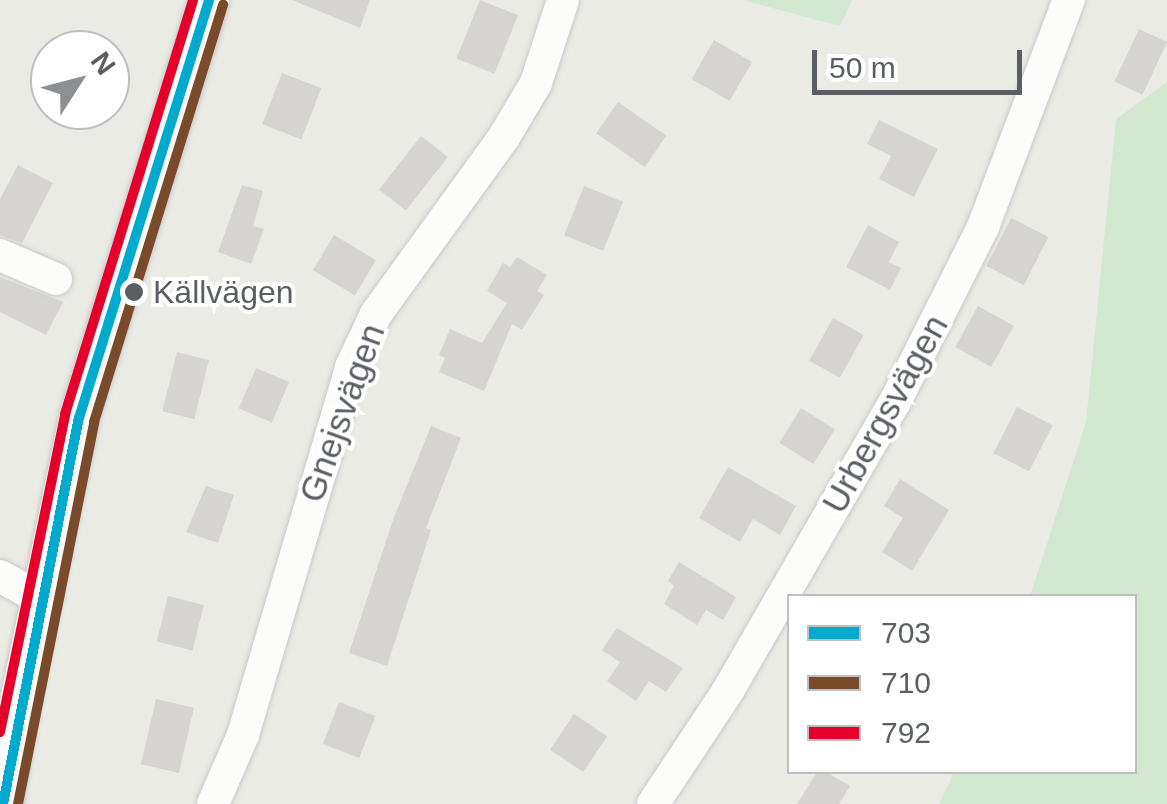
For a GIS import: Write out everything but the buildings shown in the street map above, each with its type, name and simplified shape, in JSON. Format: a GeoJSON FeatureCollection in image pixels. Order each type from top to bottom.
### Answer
{"type":"FeatureCollection","features":[{"type":"Feature","properties":{"kind":"street"},"geometry":{"type":"LineString","coordinates":[[4,804],[79,418],[209,0]]}},
{"type":"Feature","properties":{"kind":"street","name":"Gnejsvägen"},"geometry":{"type":"LineString","coordinates":[[213,804],[243,735],[351,368],[376,314],[504,137],[536,83],[563,0]]}},
{"type":"Feature","properties":{"kind":"street","name":"Urbergsvägen"},"geometry":{"type":"LineString","coordinates":[[653,804],[729,688],[920,354],[983,227],[1069,0]]}},
{"type":"Feature","properties":{"kind":"street"},"geometry":{"type":"LineString","coordinates":[[0,255],[56,279]]}},
{"type":"Feature","properties":{"kind":"street"},"geometry":{"type":"LineString","coordinates":[[0,576],[41,599]]}},
{"type":"Feature","properties":{"kind":"green space"},"geometry":{"type":"Polygon","coordinates":[[[742,0],[852,0],[840,26],[742,0]]]}},
{"type":"Feature","properties":{"kind":"green space"},"geometry":{"type":"Polygon","coordinates":[[[1167,82],[1167,804],[939,804],[953,774],[1137,774],[1137,594],[1031,594],[1086,422],[1116,119],[1167,82]]]}},
{"type":"Feature","properties":{"kind":"transit line","name":"792"},"geometry":{"type":"LineString","coordinates":[[0,732],[65,414],[193,0]]}},
{"type":"Feature","properties":{"kind":"transit line","name":"703"},"geometry":{"type":"LineString","coordinates":[[3,804],[79,418],[209,0]]}},
{"type":"Feature","properties":{"kind":"transit line","name":"710"},"geometry":{"type":"LineString","coordinates":[[18,804],[94,422],[223,4]]}},
{"type":"Feature","properties":{"kind":"place","name":"Källvägen"},"geometry":{"type":"Point","coordinates":[134,292]}}]}
